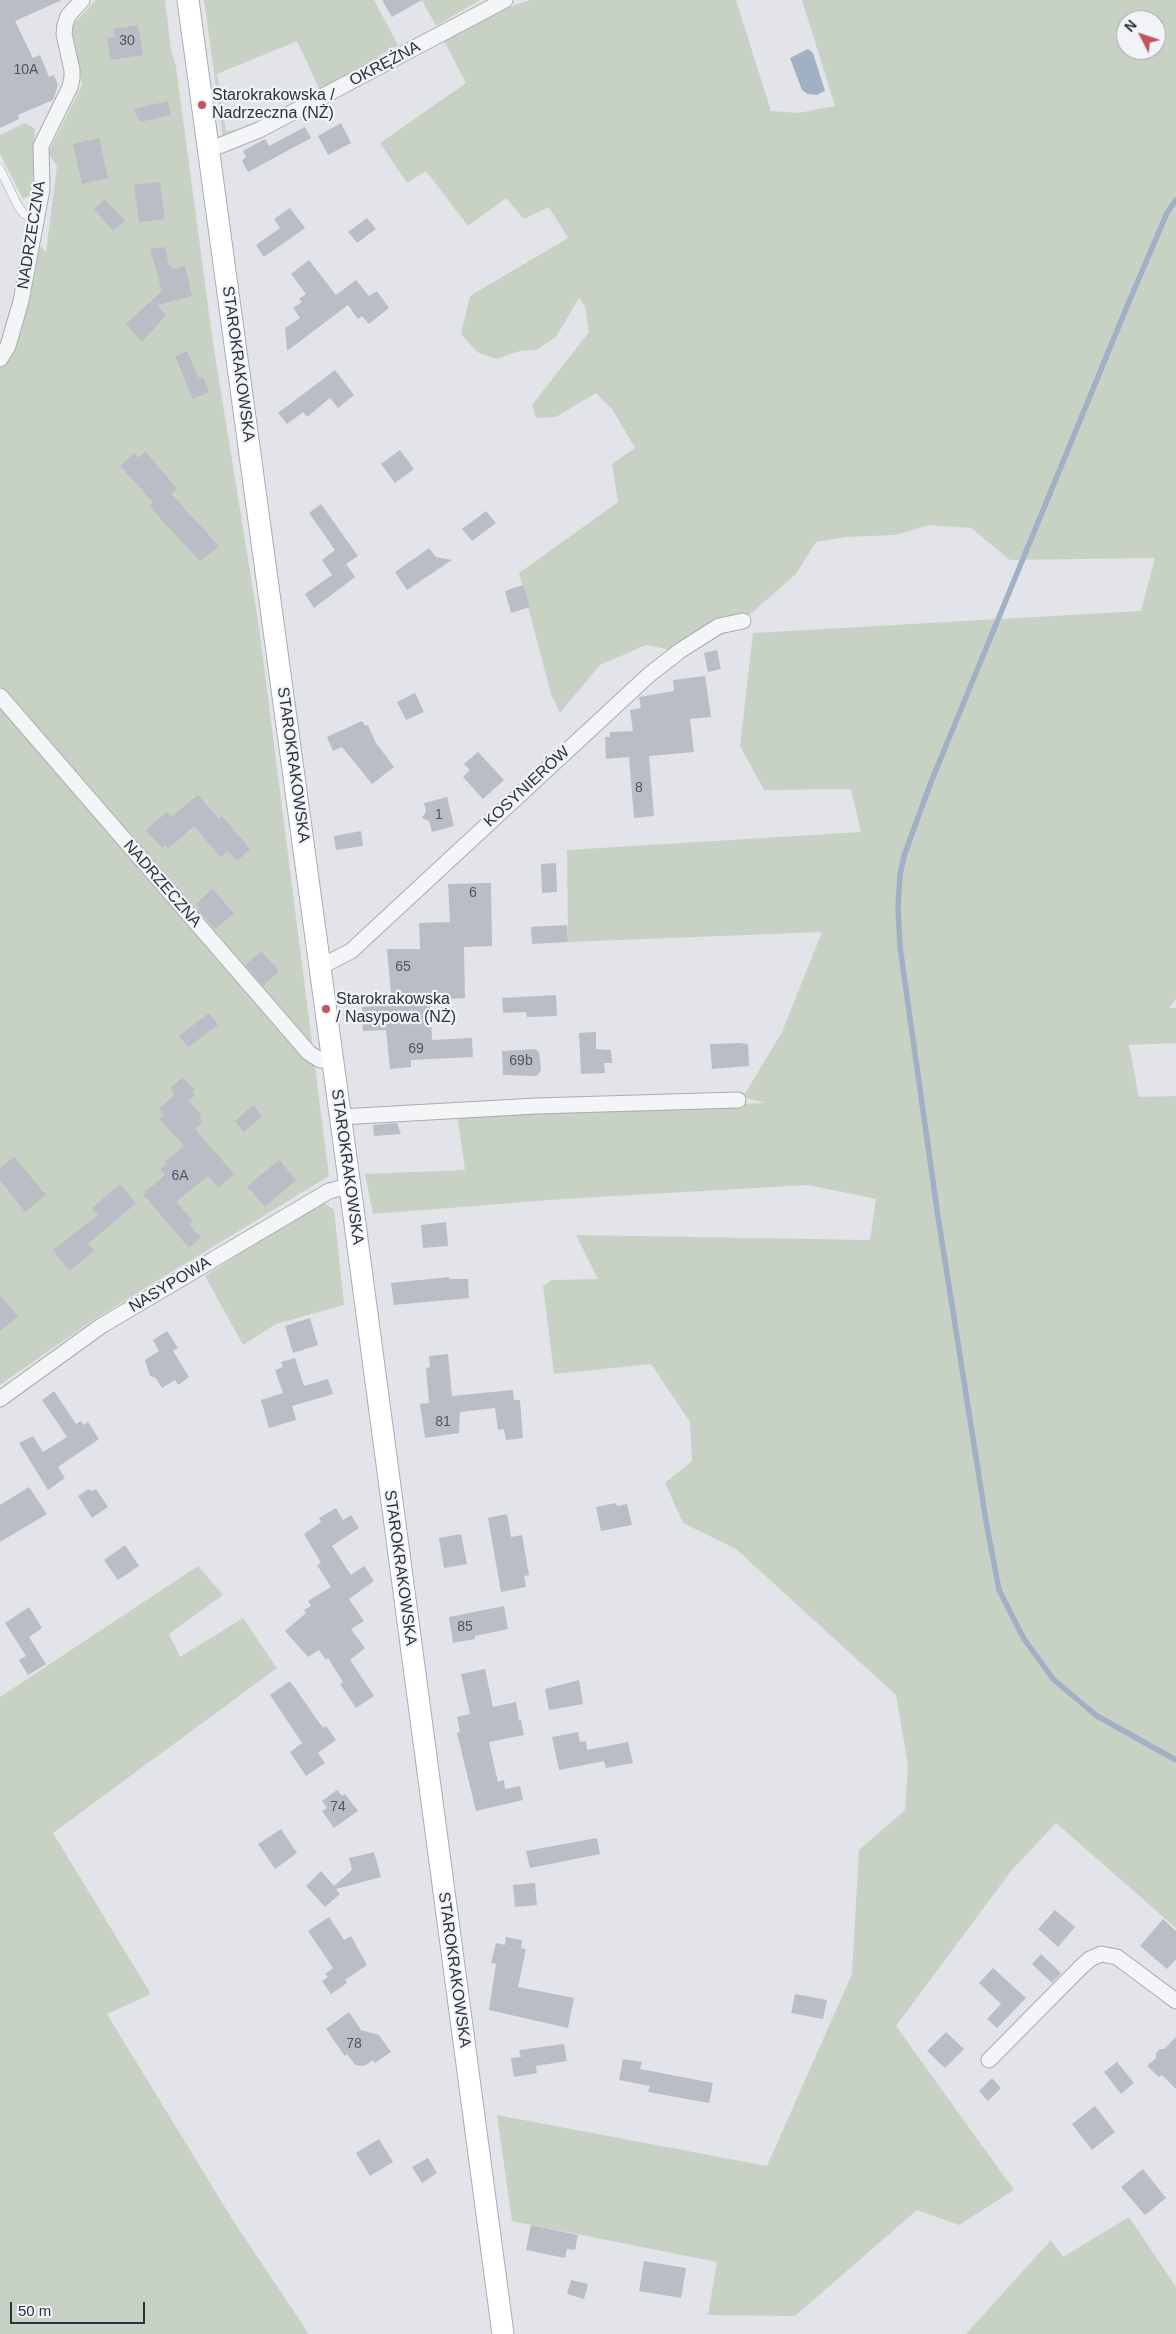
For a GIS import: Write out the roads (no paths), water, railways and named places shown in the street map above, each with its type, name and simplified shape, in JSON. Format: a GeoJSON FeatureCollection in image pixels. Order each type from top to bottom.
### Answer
{"type":"FeatureCollection","features":[{"type":"Feature","properties":{"kind":"street","name":"NADRZECZNA"},"geometry":{"type":"LineString","coordinates":[[0,360],[8,346],[21,301],[42,189],[41,146],[70,87],[72,78],[64,34],[65,25],[68,16],[82,0]]}},
{"type":"Feature","properties":{"kind":"street","name":"STAROKRAKOWSKA"},"geometry":{"type":"LineString","coordinates":[[188,0],[503,2334]]}},
{"type":"Feature","properties":{"kind":"street","name":"OKRĘŻNA"},"geometry":{"type":"LineString","coordinates":[[209,150],[259,130],[504,0]]}},
{"type":"Feature","properties":{"kind":"street","name":"KOSYNIERÓW"},"geometry":{"type":"LineString","coordinates":[[320,967],[351,951],[650,674],[681,650],[718,626],[743,621]]}},
{"type":"Feature","properties":{"kind":"street","name":"NADRZECZNA"},"geometry":{"type":"LineString","coordinates":[[0,696],[308,1053],[320,1060],[332,1060]]}},
{"type":"Feature","properties":{"kind":"street"},"geometry":{"type":"LineString","coordinates":[[340,1117],[536,1106],[738,1100]]}},
{"type":"Feature","properties":{"kind":"street","name":"NASYPOWA"},"geometry":{"type":"LineString","coordinates":[[0,1399],[101,1326],[329,1191],[349,1186]]}},
{"type":"Feature","properties":{"kind":"street"},"geometry":{"type":"LineString","coordinates":[[989,2060],[1082,1966],[1090,1959],[1101,1954],[1117,1957],[1176,2001]]}},
{"type":"Feature","properties":{"kind":"lane"},"geometry":{"type":"LineString","coordinates":[[0,169],[18,206],[24,214],[35,221]]}},
{"type":"Feature","properties":{"kind":"water"},"geometry":{"type":"Polygon","coordinates":[[[808,49],[813,53],[825,91],[817,95],[808,94],[802,90],[790,58],[808,49]]]}},
{"type":"Feature","properties":{"kind":"waterway"},"geometry":{"type":"LineString","coordinates":[[1176,200],[1167,213],[1128,304],[931,782],[904,856],[900,875],[898,907],[900,947],[937,1210],[986,1521],[999,1590],[1024,1639],[1054,1680],[1097,1716],[1176,1760]]}},
{"type":"Feature","properties":{"kind":"place","name":"Starokrakowska / Nadrzeczna (NŻ)"},"geometry":{"type":"Point","coordinates":[202,105]}},
{"type":"Feature","properties":{"kind":"place","name":"Starokrakowska / Nasypowa (NŻ)"},"geometry":{"type":"Point","coordinates":[326,1009]}}]}
